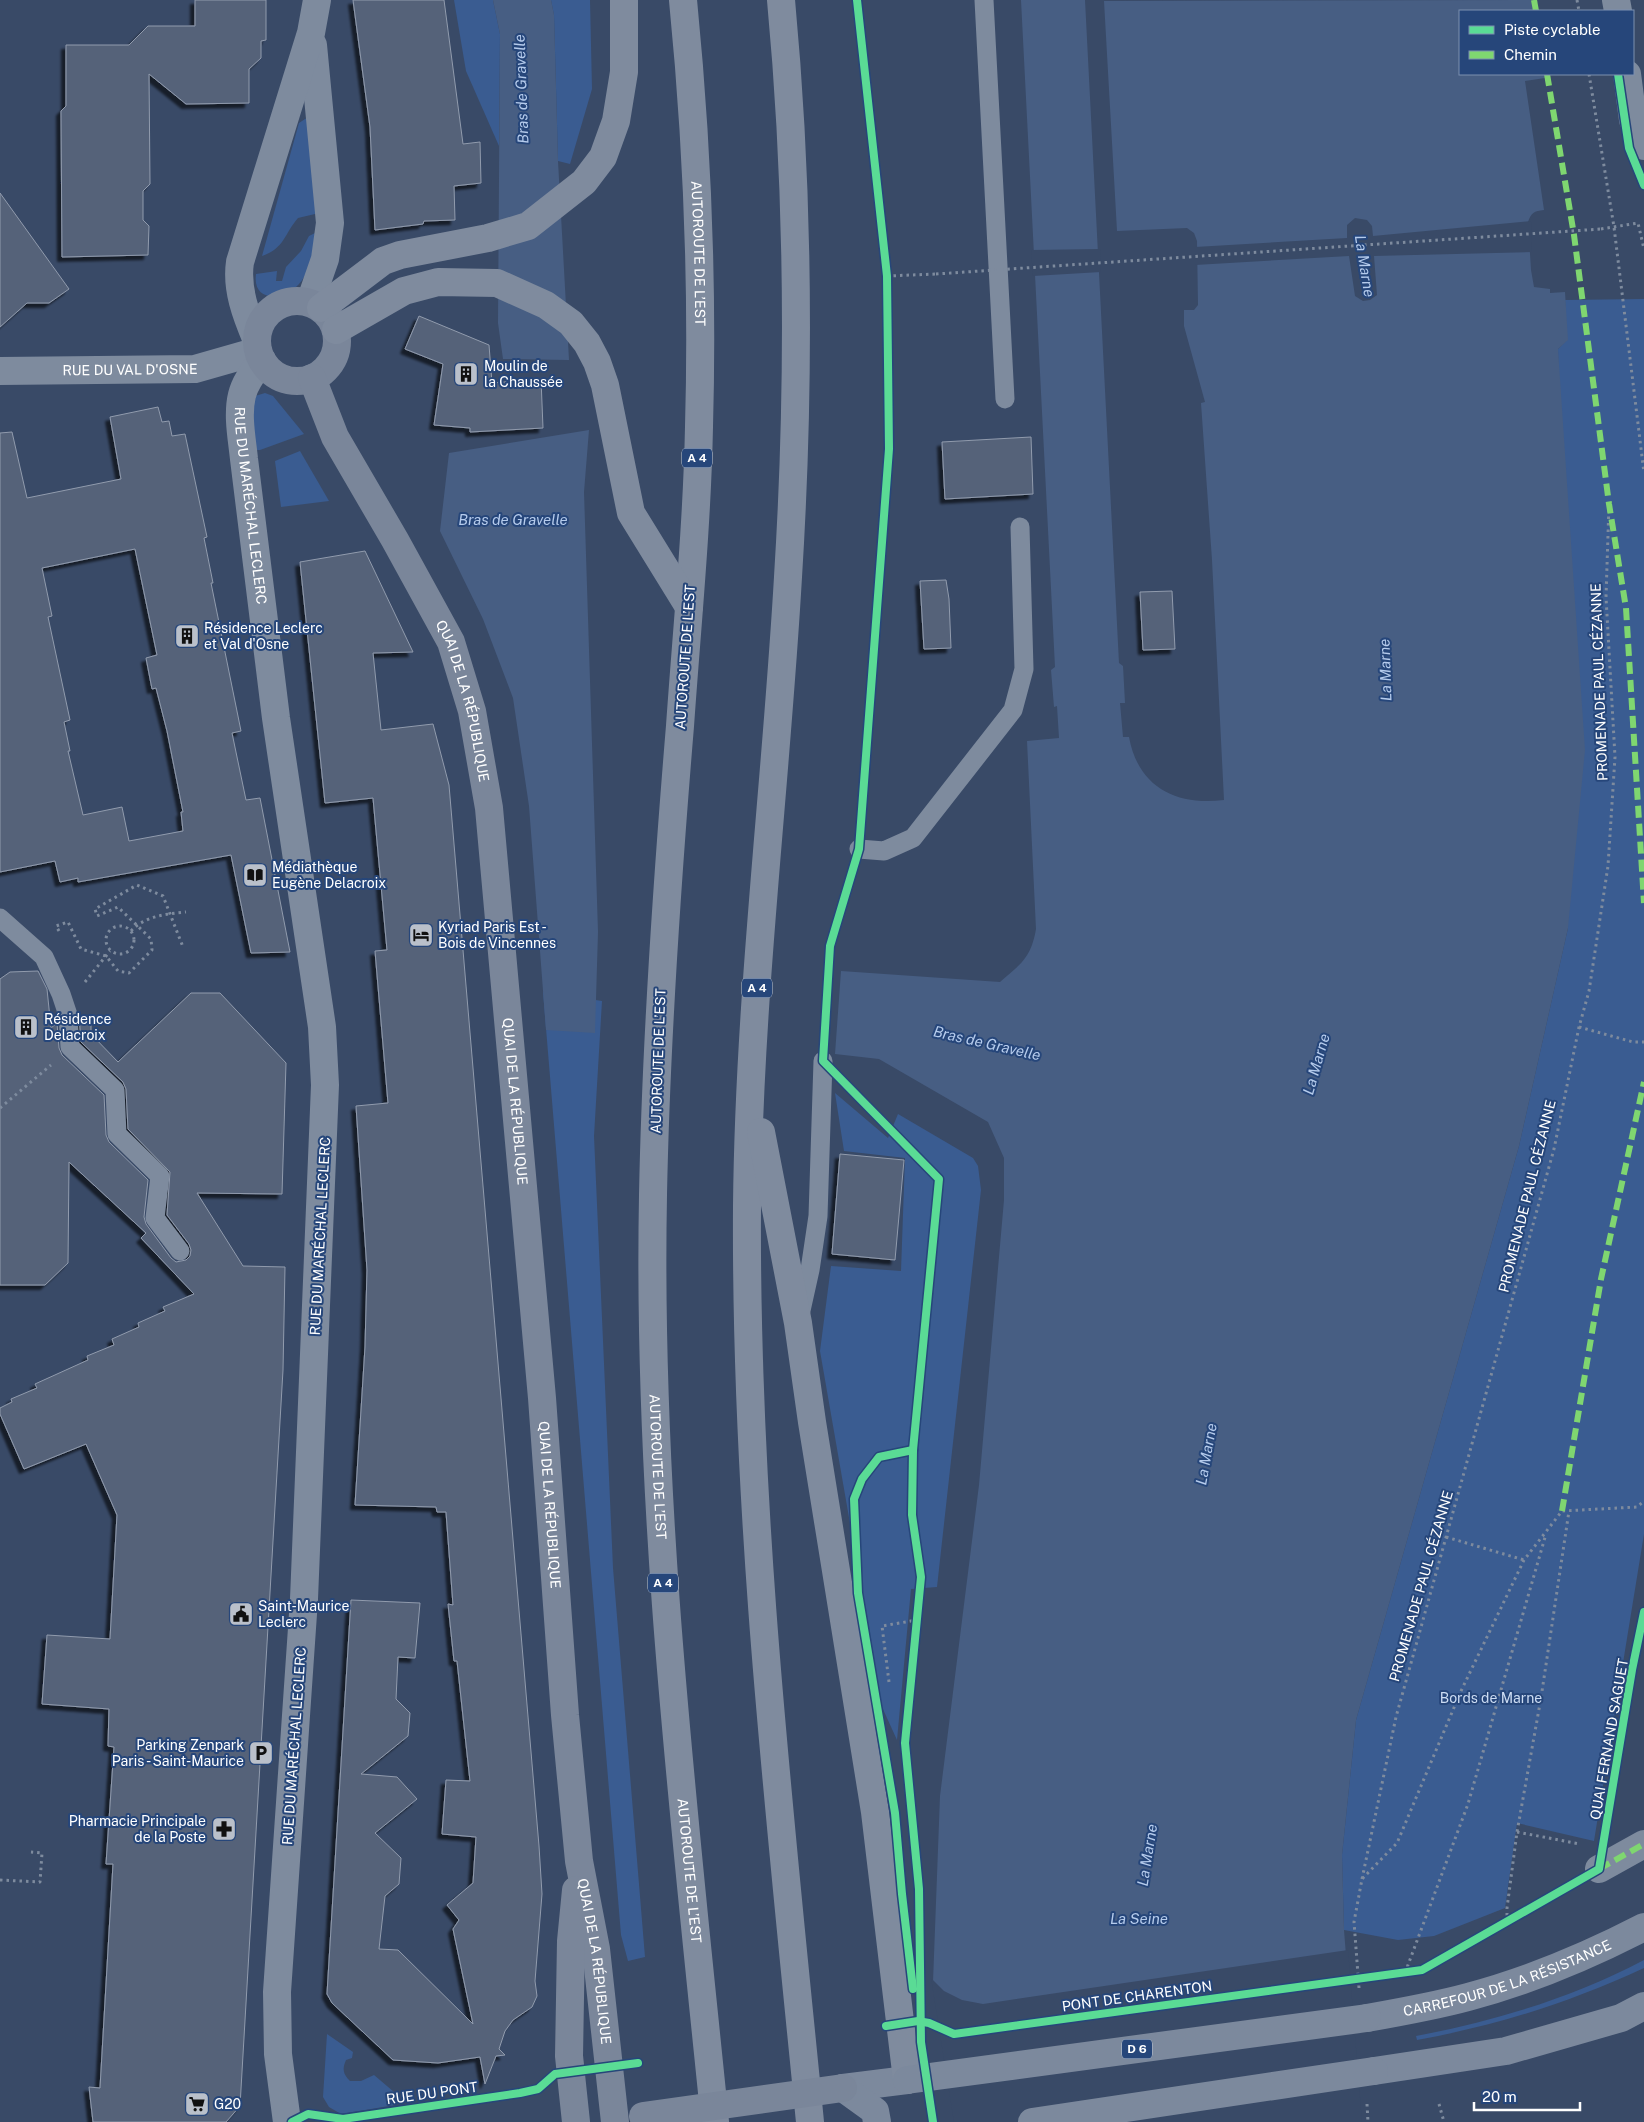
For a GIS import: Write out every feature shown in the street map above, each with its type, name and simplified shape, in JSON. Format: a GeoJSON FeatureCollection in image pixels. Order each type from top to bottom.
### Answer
{"type":"FeatureCollection","features":[{"type":"Feature","properties":{"kind":"highway"},"geometry":{"type":"LineString","coordinates":[[322,313],[383,261],[488,238],[528,226],[584,182],[603,157],[616,121],[624,72],[624,0]]}},
{"type":"Feature","properties":{"kind":"highway","name":"AUTOROUTE DE L’EST"},"geometry":{"type":"LineString","coordinates":[[683,0],[694,160],[700,294],[699,430],[689,607],[665,916],[658,1042],[653,1206],[655,1448],[672,1682],[715,2122]]}},
{"type":"Feature","properties":{"kind":"highway","name":"A 4"},"geometry":{"type":"LineString","coordinates":[[781,0],[791,155],[796,293],[794,432],[788,576],[761,922],[751,1084],[748,1215],[750,1425],[772,1728],[810,2122]]}},
{"type":"Feature","properties":{"kind":"highway"},"geometry":{"type":"LineString","coordinates":[[322,313],[438,282],[496,283],[546,305],[571,323],[587,343],[605,385],[631,513],[689,607]]}},
{"type":"Feature","properties":{"kind":"highway"},"geometry":{"type":"LineString","coordinates":[[751,1084],[798,1323],[812,1422],[875,1812],[907,2080]]}},
{"type":"Feature","properties":{"kind":"main road"},"geometry":{"type":"LineString","coordinates":[[297,300],[322,313],[337,342],[336,353],[322,372],[312,378],[301,381],[278,377],[269,370],[259,351],[258,328],[264,317],[273,308],[285,302],[297,300]]}},
{"type":"Feature","properties":{"kind":"main road","name":"QUAI DE LA RÉPUBLIQUE"},"geometry":{"type":"LineString","coordinates":[[312,378],[335,437],[451,642],[472,711],[490,808],[542,1398],[565,1715],[579,1861],[596,1949],[612,2122]]}},
{"type":"Feature","properties":{"kind":"main road","name":"QUAI DE LA RÉPUBLIQUE"},"geometry":{"type":"LineString","coordinates":[[576,2122],[569,2056],[571,1941],[579,1861]]}},
{"type":"Feature","properties":{"kind":"main road","name":"CARREFOUR DE LA RÉSISTANCE"},"geometry":{"type":"LineString","coordinates":[[907,2080],[1367,2018],[1429,2007],[1520,1981],[1619,1940],[1644,1927]]}},
{"type":"Feature","properties":{"kind":"main road"},"geometry":{"type":"LineString","coordinates":[[1032,2122],[1506,2051],[1621,2018],[1644,2006]]}},
{"type":"Feature","properties":{"kind":"main road"},"geometry":{"type":"LineString","coordinates":[[612,2122],[843,2088],[876,2116],[907,2080]]}},
{"type":"Feature","properties":{"kind":"main road","name":"D 6"},"geometry":{"type":"LineString","coordinates":[[843,2088],[907,2080]]}},
{"type":"Feature","properties":{"kind":"street"},"geometry":{"type":"LineString","coordinates":[[259,351],[247,318],[240,291],[238,273],[312,33],[317,0]]}},
{"type":"Feature","properties":{"kind":"street"},"geometry":{"type":"LineString","coordinates":[[312,33],[330,223],[325,259],[322,313]]}},
{"type":"Feature","properties":{"kind":"street"},"geometry":{"type":"LineString","coordinates":[[1627,75],[1633,120],[1644,146]]}},
{"type":"Feature","properties":{"kind":"street","name":"RUE DU VAL D'OSNE"},"geometry":{"type":"LineString","coordinates":[[0,371],[195,369],[259,351]]}},
{"type":"Feature","properties":{"kind":"street","name":"RUE DU MARÉCHAL LECLERC"},"geometry":{"type":"LineString","coordinates":[[259,351],[242,396],[240,417],[276,718],[322,1027],[326,1085],[304,1599],[277,1992],[279,2063],[287,2122]]}},
{"type":"Feature","properties":{"kind":"street"},"geometry":{"type":"LineString","coordinates":[[1601,1859],[1644,1844]]}},
{"type":"Feature","properties":{"kind":"lane"},"geometry":{"type":"LineString","coordinates":[[984,0],[1005,399]]}},
{"type":"Feature","properties":{"kind":"lane"},"geometry":{"type":"LineString","coordinates":[[859,849],[884,851],[913,838],[1013,710],[1024,670],[1020,527]]}},
{"type":"Feature","properties":{"kind":"lane"},"geometry":{"type":"LineString","coordinates":[[0,918],[44,957],[61,994],[68,1015],[70,1048],[115,1090],[117,1134],[160,1176],[155,1218],[180,1251]]}},
{"type":"Feature","properties":{"kind":"lane"},"geometry":{"type":"LineString","coordinates":[[798,1323],[810,1270],[818,1216],[823,1061]]}},
{"type":"Feature","properties":{"kind":"path"},"geometry":{"type":"LineString","coordinates":[[1589,75],[1614,227],[1644,473]]}},
{"type":"Feature","properties":{"kind":"path"},"geometry":{"type":"LineString","coordinates":[[887,276],[1601,229],[1638,223],[1644,249]]}},
{"type":"Feature","properties":{"kind":"path"},"geometry":{"type":"LineString","coordinates":[[60,934],[56,926],[68,922],[81,949],[106,956],[118,971],[130,973],[152,950],[151,939],[118,907],[97,916],[95,910],[137,885],[163,896],[183,947]]}},
{"type":"Feature","properties":{"kind":"path"},"geometry":{"type":"LineString","coordinates":[[131,931],[137,925],[169,913],[186,912]]}},
{"type":"Feature","properties":{"kind":"path"},"geometry":{"type":"LineString","coordinates":[[123,926],[131,931],[134,940],[131,949],[123,954],[110,950],[106,942],[110,930],[114,927],[123,926]]}},
{"type":"Feature","properties":{"kind":"path"},"geometry":{"type":"LineString","coordinates":[[79,976],[83,984],[110,950]]}},
{"type":"Feature","properties":{"kind":"path"},"geometry":{"type":"LineString","coordinates":[[1579,1027],[1633,1042],[1644,1042]]}},
{"type":"Feature","properties":{"kind":"path"},"geometry":{"type":"LineString","coordinates":[[0,1108],[70,1048]]}},
{"type":"Feature","properties":{"kind":"path"},"geometry":{"type":"LineString","coordinates":[[1637,1507],[1644,1501]]}},
{"type":"Feature","properties":{"kind":"path"},"geometry":{"type":"LineString","coordinates":[[1362,1879],[1397,1843],[1461,1691],[1524,1560],[1562,1511],[1644,1507]]}},
{"type":"Feature","properties":{"kind":"path"},"geometry":{"type":"LineString","coordinates":[[1499,1926],[1510,1920],[1507,1908],[1517,1832],[1541,1698],[1569,1511]]}},
{"type":"Feature","properties":{"kind":"path"},"geometry":{"type":"LineString","coordinates":[[1396,1974],[1409,1973],[1468,1804],[1547,1531]]}},
{"type":"Feature","properties":{"kind":"path"},"geometry":{"type":"LineString","coordinates":[[1446,1537],[1524,1560]]}},
{"type":"Feature","properties":{"kind":"path"},"geometry":{"type":"LineString","coordinates":[[881,1686],[890,1683],[882,1626],[917,1620]]}},
{"type":"Feature","properties":{"kind":"path"},"geometry":{"type":"LineString","coordinates":[[1517,1832],[1601,1859]]}},
{"type":"Feature","properties":{"kind":"path"},"geometry":{"type":"LineString","coordinates":[[0,1880],[40,1882],[42,1853],[31,1852]]}},
{"type":"Feature","properties":{"kind":"path"},"geometry":{"type":"LineString","coordinates":[[1352,1979],[1370,1977]]}},
{"type":"Feature","properties":{"kind":"path"},"geometry":{"type":"LineString","coordinates":[[1439,2104],[1444,2122]]}},
{"type":"Feature","properties":{"kind":"green space"},"geometry":{"type":"Polygon","coordinates":[[[454,0],[493,0],[500,34],[499,146],[466,71],[454,0]]]}},
{"type":"Feature","properties":{"kind":"green space"},"geometry":{"type":"Polygon","coordinates":[[[551,0],[590,0],[592,89],[570,164],[558,161],[554,15],[551,0]]]}},
{"type":"Feature","properties":{"kind":"green space"},"geometry":{"type":"Polygon","coordinates":[[[308,117],[315,127],[315,214],[298,218],[280,245],[270,253],[262,256],[299,123],[308,117]]]}},
{"type":"Feature","properties":{"kind":"green space"},"geometry":{"type":"Polygon","coordinates":[[[315,233],[313,253],[309,267],[299,284],[293,290],[278,296],[270,296],[259,290],[256,283],[256,274],[277,271],[276,281],[282,281],[286,267],[301,251],[309,236],[315,233]]]}},
{"type":"Feature","properties":{"kind":"green space","name":"Bords de Marne"},"geometry":{"type":"Polygon","coordinates":[[[1644,299],[1644,1534],[1594,1841],[1517,1823],[1505,1908],[1434,1936],[1398,1940],[1344,1930],[1342,1855],[1356,1720],[1519,1146],[1568,928],[1558,349],[1567,340],[1565,300],[1644,299]]]}},
{"type":"Feature","properties":{"kind":"green space"},"geometry":{"type":"Polygon","coordinates":[[[265,393],[273,396],[304,434],[260,450],[255,450],[250,411],[255,396],[265,393]]]}},
{"type":"Feature","properties":{"kind":"green space"},"geometry":{"type":"Polygon","coordinates":[[[300,451],[329,501],[281,507],[275,461],[300,451]]]}},
{"type":"Feature","properties":{"kind":"green space"},"geometry":{"type":"Polygon","coordinates":[[[543,992],[602,1001],[594,1136],[613,1568],[645,1957],[628,1961],[621,1935],[543,992]]]}},
{"type":"Feature","properties":{"kind":"green space"},"geometry":{"type":"Polygon","coordinates":[[[835,1093],[888,1138],[898,1114],[973,1158],[978,1166],[981,1190],[937,1587],[911,1589],[897,1740],[882,1707],[820,1351],[831,1266],[901,1271],[905,1158],[844,1151],[835,1093]]]}},
{"type":"Feature","properties":{"kind":"green space"},"geometry":{"type":"Polygon","coordinates":[[[1644,1960],[1644,1968],[1616,1981],[1533,2012],[1417,2040],[1416,2036],[1475,2023],[1533,2007],[1589,1986],[1644,1960]]]}},
{"type":"Feature","properties":{"kind":"green space"},"geometry":{"type":"Polygon","coordinates":[[[327,2034],[353,2052],[352,2058],[346,2060],[344,2066],[345,2074],[350,2081],[361,2081],[374,2075],[394,2092],[395,2105],[341,2114],[329,2107],[323,2097],[327,2034]]]}},
{"type":"Feature","properties":{"kind":"water","name":"Bras de Gravelle"},"geometry":{"type":"Polygon","coordinates":[[[493,0],[551,0],[554,15],[558,161],[569,360],[503,359],[498,323],[500,34],[493,0]]]}},
{"type":"Feature","properties":{"kind":"water"},"geometry":{"type":"Polygon","coordinates":[[[1021,0],[1085,0],[1119,663],[1123,666],[1125,703],[1120,703],[1123,737],[1129,737],[1141,769],[1162,790],[1190,800],[1207,801],[1224,800],[1212,560],[1201,403],[1205,402],[1184,326],[1184,310],[1194,310],[1198,305],[1197,241],[1194,233],[1187,228],[1117,231],[1104,1],[1536,0],[1538,10],[1459,10],[1459,75],[1545,75],[1545,78],[1525,81],[1544,210],[1533,213],[1528,222],[1534,287],[1550,289],[1550,293],[1565,292],[1568,340],[1558,349],[1585,750],[1568,928],[1519,1146],[1356,1720],[1342,1855],[1344,1930],[1359,2122],[956,2122],[933,1982],[940,1796],[979,1485],[1004,1200],[1004,1158],[988,1122],[879,1059],[835,1054],[841,971],[1000,982],[1028,954],[1036,929],[1027,741],[1059,738],[1057,706],[1054,707],[1051,670],[1055,667],[1021,0]]]}},
{"type":"Feature","properties":{"kind":"water","name":"Bras de Gravelle"},"geometry":{"type":"Polygon","coordinates":[[[589,430],[584,492],[598,932],[595,1033],[546,1030],[529,806],[513,698],[483,619],[440,531],[449,453],[589,430]]]}},
{"type":"Feature","properties":{"kind":"pier"},"geometry":{"type":"Polygon","coordinates":[[[1355,218],[1367,220],[1372,226],[1373,236],[1531,221],[1532,252],[1374,256],[1377,295],[1370,300],[1363,301],[1355,296],[1349,256],[1195,265],[1195,247],[1347,238],[1347,225],[1355,218]]]}},
{"type":"Feature","properties":{"kind":"pier"},"geometry":{"type":"Polygon","coordinates":[[[1100,249],[1101,272],[1033,276],[1031,250],[1100,249]]]}},
{"type":"Feature","properties":{"kind":"pier"},"geometry":{"type":"Polygon","coordinates":[[[1348,1950],[1362,2122],[954,2122],[931,1978],[944,1991],[962,2000],[983,2004],[1348,1950]]]}},
{"type":"Feature","properties":{"kind":"building"},"geometry":{"type":"Polygon","coordinates":[[[195,0],[266,0],[266,40],[261,41],[261,58],[249,69],[249,103],[186,104],[149,74],[150,184],[143,191],[143,220],[149,226],[148,255],[62,257],[61,111],[66,106],[66,45],[129,45],[148,26],[195,26],[195,0]]]}},
{"type":"Feature","properties":{"kind":"building"},"geometry":{"type":"Polygon","coordinates":[[[353,0],[444,0],[463,144],[480,142],[481,183],[454,186],[455,220],[424,221],[423,224],[375,230],[370,127],[353,0]]]}},
{"type":"Feature","properties":{"kind":"building"},"geometry":{"type":"Polygon","coordinates":[[[0,193],[69,289],[49,303],[27,303],[0,327],[0,193]]]}},
{"type":"Feature","properties":{"kind":"building","name":"Moulin de la Chaussée"},"geometry":{"type":"Polygon","coordinates":[[[419,316],[489,345],[492,383],[541,379],[543,428],[470,432],[470,428],[434,425],[443,364],[405,349],[419,316]]]}},
{"type":"Feature","properties":{"kind":"building","name":"Résidence Leclerc et Val d'Osne"},"geometry":{"type":"Polygon","coordinates":[[[158,407],[162,422],[169,421],[172,436],[185,434],[207,537],[204,538],[213,583],[211,583],[241,731],[232,733],[246,800],[260,798],[290,952],[251,953],[231,855],[78,882],[78,878],[60,882],[55,861],[0,872],[0,433],[12,432],[27,498],[121,479],[110,417],[158,407]],[[135,549],[42,568],[52,616],[48,617],[70,720],[64,722],[70,751],[68,751],[83,815],[122,807],[129,841],[183,831],[181,812],[183,812],[167,731],[156,688],[152,689],[146,658],[157,655],[135,549]]]}},
{"type":"Feature","properties":{"kind":"building"},"geometry":{"type":"Polygon","coordinates":[[[1031,437],[1033,494],[945,499],[942,442],[1031,437]]]}},
{"type":"Feature","properties":{"kind":"building"},"geometry":{"type":"Polygon","coordinates":[[[365,551],[413,652],[373,653],[381,730],[433,724],[449,785],[539,1846],[542,1894],[535,1981],[537,1996],[532,2007],[513,2020],[505,2031],[499,2049],[505,2055],[496,2056],[485,2084],[480,2057],[438,2063],[393,2060],[332,2003],[327,1994],[351,1600],[420,1603],[415,1658],[398,1657],[396,1699],[410,1713],[408,1736],[361,1774],[397,1777],[417,1799],[375,1833],[401,1858],[399,1884],[385,1896],[379,1949],[398,1950],[473,2024],[453,1929],[459,1920],[447,1905],[473,1883],[476,1837],[442,1834],[446,1780],[470,1781],[457,1661],[454,1661],[448,1604],[453,1605],[446,1512],[437,1512],[436,1507],[355,1505],[365,1347],[367,1270],[356,1106],[388,1103],[375,951],[387,950],[373,798],[325,803],[300,562],[365,551]]]}},
{"type":"Feature","properties":{"kind":"building"},"geometry":{"type":"Polygon","coordinates":[[[946,580],[949,599],[951,648],[924,649],[920,581],[946,580]]]}},
{"type":"Feature","properties":{"kind":"building"},"geometry":{"type":"Polygon","coordinates":[[[1172,591],[1175,649],[1143,650],[1140,592],[1172,591]]]}},
{"type":"Feature","properties":{"kind":"building"},"geometry":{"type":"Polygon","coordinates":[[[38,971],[47,989],[51,1028],[57,1023],[59,1048],[62,1055],[104,1095],[106,1135],[109,1142],[148,1180],[144,1217],[146,1224],[176,1262],[186,1260],[190,1256],[191,1250],[189,1244],[167,1215],[170,1172],[128,1129],[126,1089],[123,1082],[81,1042],[79,1015],[91,1023],[91,1034],[118,1062],[191,993],[220,993],[286,1063],[282,1194],[197,1193],[243,1266],[285,1267],[283,1370],[240,2106],[226,2122],[93,2122],[89,2087],[100,2088],[113,1864],[106,1864],[114,1747],[108,1746],[109,1709],[42,1704],[47,1635],[110,1639],[117,1515],[86,1444],[24,1469],[0,1414],[0,1408],[12,1402],[11,1399],[37,1388],[35,1384],[88,1360],[87,1356],[114,1345],[112,1339],[139,1327],[138,1323],[165,1311],[163,1307],[194,1294],[141,1238],[146,1233],[69,1162],[68,1263],[45,1285],[0,1285],[0,979],[10,972],[38,971]]]}},
{"type":"Feature","properties":{"kind":"building"},"geometry":{"type":"Polygon","coordinates":[[[840,1154],[904,1160],[895,1260],[832,1254],[840,1154]]]}},
{"type":"Feature","properties":{"kind":"marked path"},"geometry":{"type":"LineString","coordinates":[[1534,0],[1536,10]]}},
{"type":"Feature","properties":{"kind":"marked path"},"geometry":{"type":"LineString","coordinates":[[1547,75],[1574,235],[1609,504],[1626,608],[1644,903]]}},
{"type":"Feature","properties":{"kind":"marked path"},"geometry":{"type":"LineString","coordinates":[[1562,1511],[1601,1279],[1644,1082]]}},
{"type":"Feature","properties":{"kind":"marked path"},"geometry":{"type":"LineString","coordinates":[[1599,1869],[1644,1844]]}},
{"type":"Feature","properties":{"kind":"cycle path"},"geometry":{"type":"LineString","coordinates":[[857,0],[887,276],[889,449],[859,849],[830,946],[823,1061],[939,1179],[913,1450],[912,1515],[921,1577],[905,1743],[919,1889],[921,2042],[933,2122]]}},
{"type":"Feature","properties":{"kind":"cycle path"},"geometry":{"type":"LineString","coordinates":[[1618,75],[1629,148],[1644,185]]}},
{"type":"Feature","properties":{"kind":"cycle path"},"geometry":{"type":"LineString","coordinates":[[913,1450],[879,1457],[862,1479],[854,1499],[858,1593],[895,1813],[913,1989]]}},
{"type":"Feature","properties":{"kind":"cycle path","name":"QUAI FERNAND SAGUET"},"geometry":{"type":"LineString","coordinates":[[886,2026],[918,2021],[929,2023],[954,2034],[1422,1970],[1599,1869],[1632,1670],[1644,1612]]}},
{"type":"Feature","properties":{"kind":"cycle path","name":"RUE DU PONT"},"geometry":{"type":"LineString","coordinates":[[292,2122],[308,2114],[343,2119],[520,2093],[538,2089],[555,2074],[638,2063]]}},
{"type":"Feature","properties":{"kind":"place","name":"Moulin de la Chaussée"},"geometry":{"type":"Point","coordinates":[466,374]}},
{"type":"Feature","properties":{"kind":"place","name":"Résidence Leclerc et Val d'Osne"},"geometry":{"type":"Point","coordinates":[187,636]}},
{"type":"Feature","properties":{"kind":"place","name":"Médiathèque Eugène Delacroix"},"geometry":{"type":"Point","coordinates":[255,875]}},
{"type":"Feature","properties":{"kind":"place","name":"Kyriad Paris Est - Bois de Vincennes"},"geometry":{"type":"Point","coordinates":[421,935]}},
{"type":"Feature","properties":{"kind":"place","name":"Résidence Delacroix"},"geometry":{"type":"Point","coordinates":[26,1027]}},
{"type":"Feature","properties":{"kind":"place","name":"Saint-Maurice Leclerc"},"geometry":{"type":"Point","coordinates":[241,1614]}},
{"type":"Feature","properties":{"kind":"place","name":"Parking Zenpark Paris - Saint-Maurice"},"geometry":{"type":"Point","coordinates":[261,1753]}},
{"type":"Feature","properties":{"kind":"place","name":"Pharmacie Principale de la Poste"},"geometry":{"type":"Point","coordinates":[224,1829]}},
{"type":"Feature","properties":{"kind":"place","name":"G20"},"geometry":{"type":"Point","coordinates":[197,2104]}},
{"type":"Feature","properties":{"kind":"water label","name":"La Marne"},"geometry":{"type":"Point","coordinates":[1365,266]}},
{"type":"Feature","properties":{"kind":"water label","name":"La Marne"},"geometry":{"type":"Point","coordinates":[1385,670]}},
{"type":"Feature","properties":{"kind":"water label","name":"La Marne"},"geometry":{"type":"Point","coordinates":[1316,1064]}},
{"type":"Feature","properties":{"kind":"water label","name":"La Marne"},"geometry":{"type":"Point","coordinates":[1206,1454]}},
{"type":"Feature","properties":{"kind":"water label","name":"La Marne"},"geometry":{"type":"Point","coordinates":[1147,1855]}},
{"type":"Feature","properties":{"kind":"water label","name":"La Seine"},"geometry":{"type":"Point","coordinates":[1139,1918]}}]}
